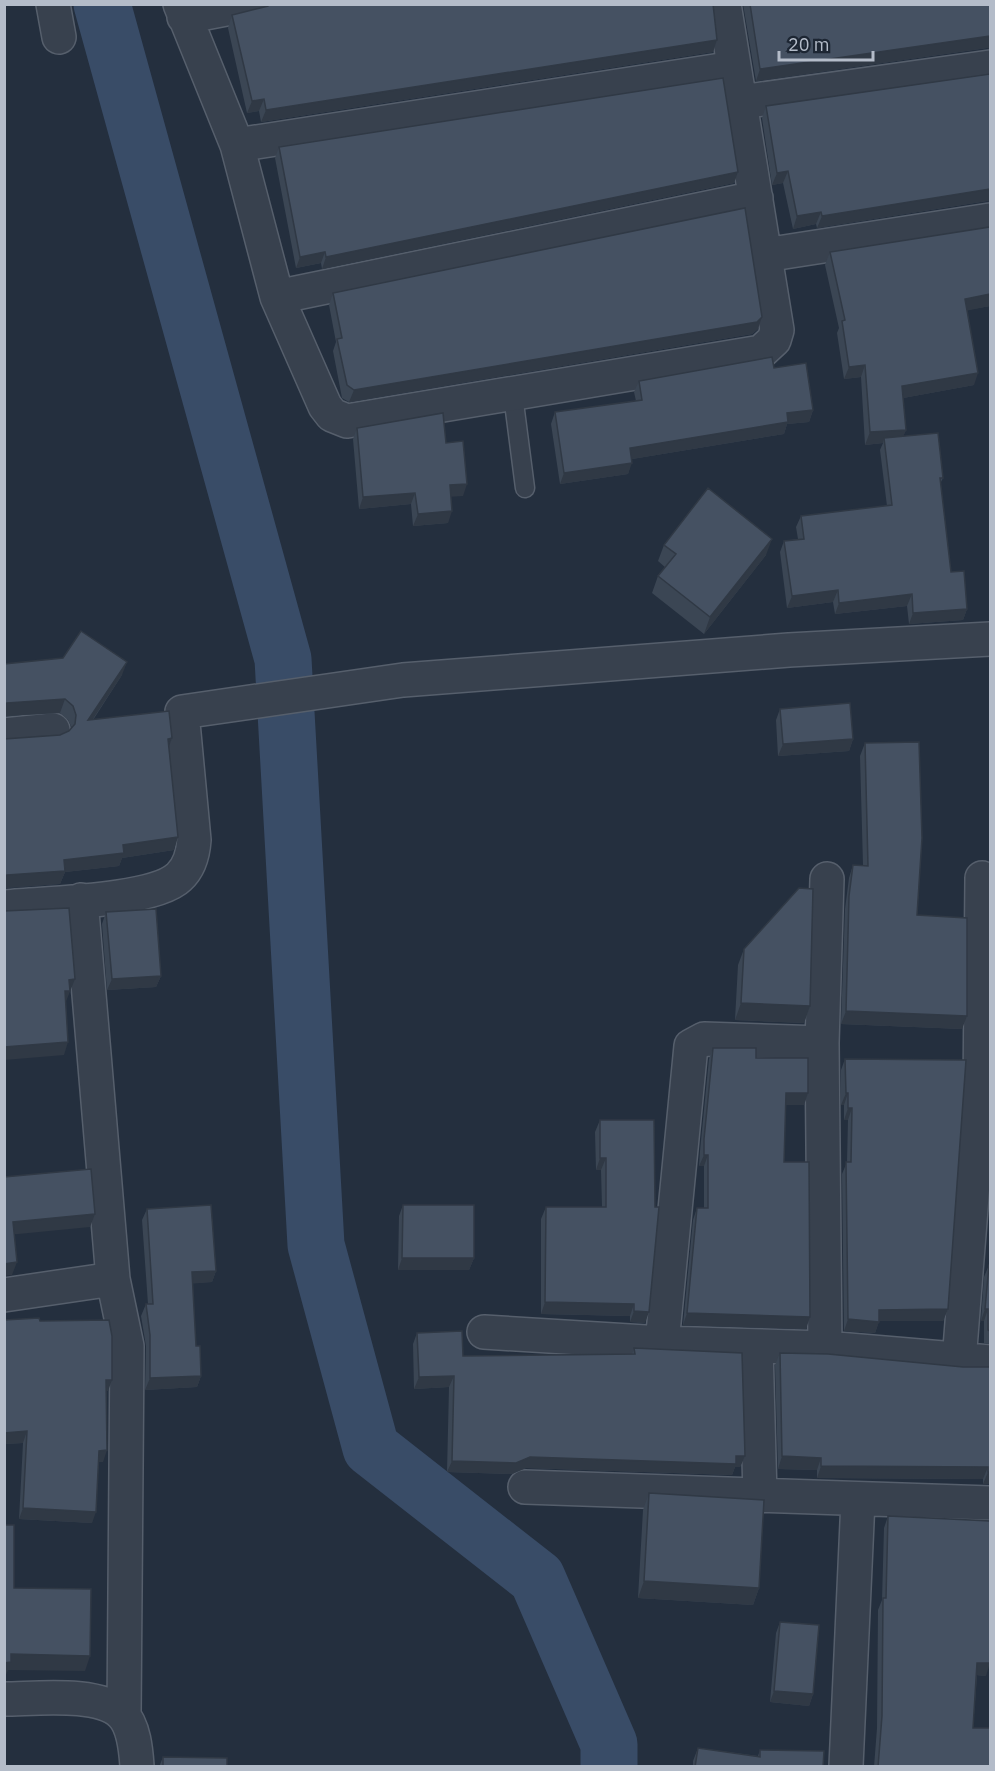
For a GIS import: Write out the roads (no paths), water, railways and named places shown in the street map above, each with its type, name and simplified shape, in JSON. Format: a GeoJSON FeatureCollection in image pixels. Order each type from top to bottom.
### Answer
{"type":"FeatureCollection","features":[{"type":"Feature","properties":{"kind":"street"},"geometry":{"type":"LineString","coordinates":[[53,4],[59,37]]}},
{"type":"Feature","properties":{"kind":"street"},"geometry":{"type":"LineString","coordinates":[[252,4],[182,11],[237,145],[277,297],[325,406],[332,415],[347,422],[761,352],[774,340],[777,330],[724,4]]}},
{"type":"Feature","properties":{"kind":"street"},"geometry":{"type":"LineString","coordinates":[[741,102],[990,67]]}},
{"type":"Feature","properties":{"kind":"street"},"geometry":{"type":"LineString","coordinates":[[237,145],[734,68]]}},
{"type":"Feature","properties":{"kind":"street"},"geometry":{"type":"LineString","coordinates":[[277,297],[756,198]]}},
{"type":"Feature","properties":{"kind":"street"},"geometry":{"type":"LineString","coordinates":[[765,255],[990,220]]}},
{"type":"Feature","properties":{"kind":"street"},"geometry":{"type":"LineString","coordinates":[[4,907],[128,896],[162,888],[178,879],[186,870],[192,857],[194,840],[183,712],[403,680],[789,650],[990,639]]}},
{"type":"Feature","properties":{"kind":"street"},"geometry":{"type":"LineString","coordinates":[[4,735],[53,730]]}},
{"type":"Feature","properties":{"kind":"street"},"geometry":{"type":"LineString","coordinates":[[484,1332],[662,1343],[825,1348],[975,1361],[985,1094],[982,878]]}},
{"type":"Feature","properties":{"kind":"street"},"geometry":{"type":"LineString","coordinates":[[825,1348],[822,1042],[827,879]]}},
{"type":"Feature","properties":{"kind":"street"},"geometry":{"type":"LineString","coordinates":[[81,900],[113,1279],[127,1346],[124,1715],[135,1746],[137,1767]]}},
{"type":"Feature","properties":{"kind":"street"},"geometry":{"type":"LineString","coordinates":[[662,1343],[691,1046],[704,1039],[822,1042]]}},
{"type":"Feature","properties":{"kind":"street"},"geometry":{"type":"LineString","coordinates":[[4,1295],[113,1279]]}},
{"type":"Feature","properties":{"kind":"street"},"geometry":{"type":"LineString","coordinates":[[756,1346],[760,1496]]}},
{"type":"Feature","properties":{"kind":"street"},"geometry":{"type":"LineString","coordinates":[[525,1487],[990,1503]]}},
{"type":"Feature","properties":{"kind":"street"},"geometry":{"type":"LineString","coordinates":[[846,1767],[858,1500]]}},
{"type":"Feature","properties":{"kind":"street"},"geometry":{"type":"LineString","coordinates":[[4,1699],[88,1700],[113,1707],[124,1715]]}},
{"type":"Feature","properties":{"kind":"lane"},"geometry":{"type":"LineString","coordinates":[[513,395],[525,488]]}},
{"type":"Feature","properties":{"kind":"waterway"},"geometry":{"type":"LineString","coordinates":[[102,4],[283,659],[316,1245],[371,1448],[537,1578],[609,1744],[609,1766]]}}]}
